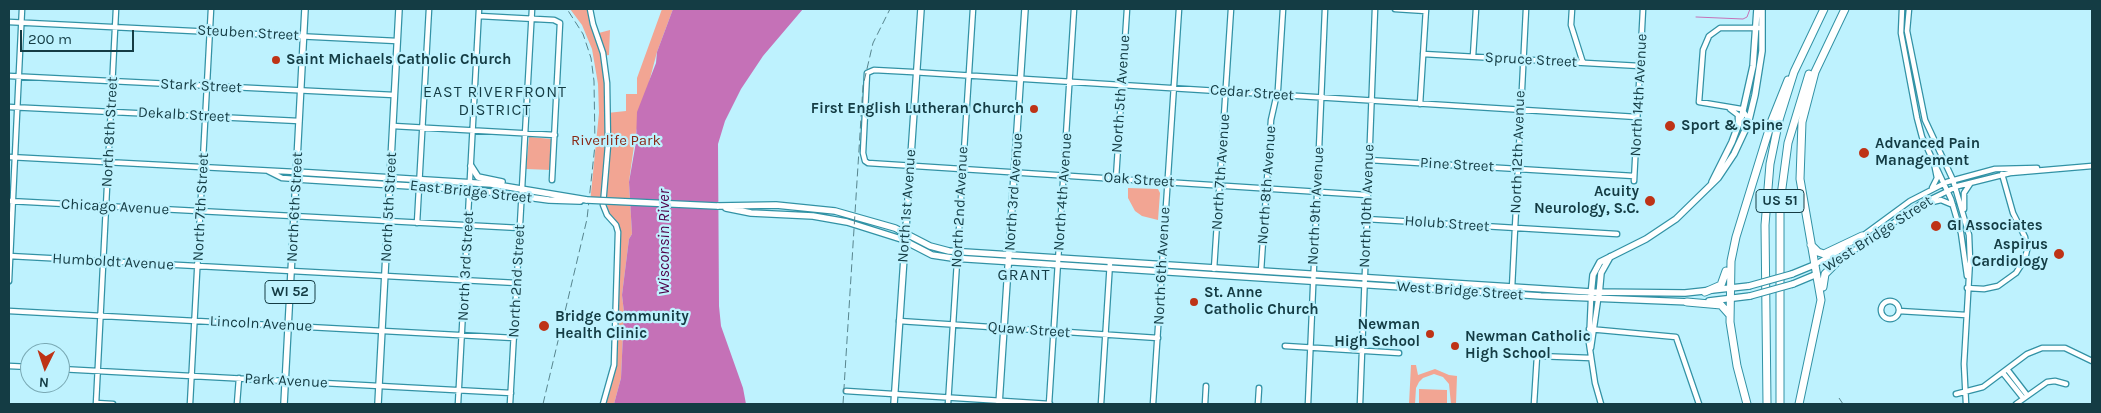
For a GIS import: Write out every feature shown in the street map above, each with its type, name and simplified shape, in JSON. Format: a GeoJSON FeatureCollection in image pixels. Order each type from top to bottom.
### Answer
{"type":"FeatureCollection","features":[{"type":"Feature","properties":{"kind":"highway","name":"US 51"},"geometry":{"type":"LineString","coordinates":[[1767,404],[1765,236],[1767,191],[1777,129],[1794,72],[1824,9]]}},
{"type":"Feature","properties":{"kind":"highway","name":"US 51"},"geometry":{"type":"LineString","coordinates":[[1780,404],[1778,229],[1785,160],[1804,88],[1822,44],[1843,9]]}},
{"type":"Feature","properties":{"kind":"highway"},"geometry":{"type":"LineString","coordinates":[[1799,404],[1821,300],[1800,179],[1802,122],[1814,72],[1843,9]]}},
{"type":"Feature","properties":{"kind":"highway"},"geometry":{"type":"LineString","coordinates":[[1705,292],[1718,287],[1724,280],[1730,247],[1775,110],[1786,84],[1794,72]]}},
{"type":"Feature","properties":{"kind":"highway"},"geometry":{"type":"LineString","coordinates":[[1741,218],[1732,254],[1730,316],[1735,358],[1747,404]]}},
{"type":"Feature","properties":{"kind":"highway"},"geometry":{"type":"LineString","coordinates":[[1811,245],[1817,252],[1824,254],[1862,236]]}},
{"type":"Feature","properties":{"kind":"highway"},"geometry":{"type":"LineString","coordinates":[[1816,327],[1823,304],[1823,278],[1836,263]]}},
{"type":"Feature","properties":{"kind":"highway"},"geometry":{"type":"LineString","coordinates":[[1687,302],[1721,305],[1730,316]]}},
{"type":"Feature","properties":{"kind":"main road","name":"North 6th Street"},"geometry":{"type":"LineString","coordinates":[[284,404],[305,9]]}},
{"type":"Feature","properties":{"kind":"main road","name":"North 5th Street"},"geometry":{"type":"LineString","coordinates":[[378,404],[399,9]]}},
{"type":"Feature","properties":{"kind":"main road","name":"North 1st Avenue"},"geometry":{"type":"LineString","coordinates":[[894,404],[921,9]]}},
{"type":"Feature","properties":{"kind":"main road","name":"North 3rd Avenue"},"geometry":{"type":"LineString","coordinates":[[1000,403],[1025,9]]}},
{"type":"Feature","properties":{"kind":"main road"},"geometry":{"type":"LineString","coordinates":[[1591,299],[1596,267],[1602,261],[1668,226],[1691,207],[1720,176],[1734,154],[1749,119],[1760,70],[1757,9]]}},
{"type":"Feature","properties":{"kind":"main road"},"geometry":{"type":"LineString","coordinates":[[1711,184],[1738,130],[1744,111],[1762,9]]}},
{"type":"Feature","properties":{"kind":"main road"},"geometry":{"type":"LineString","coordinates":[[471,166],[480,178],[520,188]]}},
{"type":"Feature","properties":{"kind":"main road","name":"East Bridge Street"},"geometry":{"type":"LineString","coordinates":[[296,172],[470,182],[520,188],[587,200]]}},
{"type":"Feature","properties":{"kind":"main road","name":"East Bridge Street"},"geometry":{"type":"LineString","coordinates":[[296,179],[470,190],[556,200],[722,206]]}},
{"type":"Feature","properties":{"kind":"main road","name":"West Bridge Street"},"geometry":{"type":"LineString","coordinates":[[722,206],[804,207],[855,216],[905,233],[939,249],[958,251],[1058,259],[1591,292],[1705,292],[1730,290],[1792,274],[1814,265]]}},
{"type":"Feature","properties":{"kind":"main road","name":"West Bridge Street"},"geometry":{"type":"LineString","coordinates":[[722,206],[751,213],[813,216],[855,224],[905,241],[932,255],[957,259],[1365,286],[1598,300],[1687,302],[1750,296],[1793,284],[1817,274]]}},
{"type":"Feature","properties":{"kind":"main road"},"geometry":{"type":"LineString","coordinates":[[1598,300],[1601,273],[1610,257]]}},
{"type":"Feature","properties":{"kind":"street"},"geometry":{"type":"LineString","coordinates":[[9,281],[11,201],[18,108],[22,9]]}},
{"type":"Feature","properties":{"kind":"street","name":"North 8th Street"},"geometry":{"type":"LineString","coordinates":[[96,404],[116,9]]}},
{"type":"Feature","properties":{"kind":"street","name":"North 7th Street"},"geometry":{"type":"LineString","coordinates":[[190,404],[210,9]]}},
{"type":"Feature","properties":{"kind":"street"},"geometry":{"type":"LineString","coordinates":[[417,223],[428,9]]}},
{"type":"Feature","properties":{"kind":"street","name":"North 3rd Street"},"geometry":{"type":"LineString","coordinates":[[458,404],[479,9]]}},
{"type":"Feature","properties":{"kind":"street","name":"North 2nd Street"},"geometry":{"type":"LineString","coordinates":[[510,404],[522,196],[520,188],[526,133],[532,9]]}},
{"type":"Feature","properties":{"kind":"street"},"geometry":{"type":"LineString","coordinates":[[590,9],[603,53],[607,83],[608,145],[604,205],[607,215],[616,225],[618,232],[613,369],[603,404]]}},
{"type":"Feature","properties":{"kind":"street","name":"North 2nd Avenue"},"geometry":{"type":"LineString","coordinates":[[948,404],[973,9]]}},
{"type":"Feature","properties":{"kind":"street","name":"North 4th Avenue"},"geometry":{"type":"LineString","coordinates":[[1049,404],[1074,9]]}},
{"type":"Feature","properties":{"kind":"street","name":"North 5th Avenue"},"geometry":{"type":"LineString","coordinates":[[1116,178],[1127,9]]}},
{"type":"Feature","properties":{"kind":"street","name":"North 6th Avenue"},"geometry":{"type":"LineString","coordinates":[[1153,404],[1179,9]]}},
{"type":"Feature","properties":{"kind":"street","name":"North 7th Avenue"},"geometry":{"type":"LineString","coordinates":[[1214,275],[1231,9]]}},
{"type":"Feature","properties":{"kind":"street","name":"North 8th Avenue"},"geometry":{"type":"LineString","coordinates":[[1261,271],[1271,120],[1276,95],[1283,9]]}},
{"type":"Feature","properties":{"kind":"street","name":"North 9th Avenue"},"geometry":{"type":"LineString","coordinates":[[1308,404],[1325,9]]}},
{"type":"Feature","properties":{"kind":"street","name":"North 10th Avenue"},"geometry":{"type":"LineString","coordinates":[[1360,404],[1375,9]]}},
{"type":"Feature","properties":{"kind":"street"},"geometry":{"type":"LineString","coordinates":[[1395,9],[1426,10],[1420,104]]}},
{"type":"Feature","properties":{"kind":"street"},"geometry":{"type":"LineString","coordinates":[[1472,56],[1476,9]]}},
{"type":"Feature","properties":{"kind":"street","name":"North 12th Avenue"},"geometry":{"type":"LineString","coordinates":[[1512,295],[1522,59],[1526,9]]}},
{"type":"Feature","properties":{"kind":"street"},"geometry":{"type":"LineString","coordinates":[[1572,9],[1571,25],[1583,63]]}},
{"type":"Feature","properties":{"kind":"street","name":"North 14th Avenue"},"geometry":{"type":"LineString","coordinates":[[1634,179],[1644,9]]}},
{"type":"Feature","properties":{"kind":"street"},"geometry":{"type":"LineString","coordinates":[[1902,9],[1900,30],[1914,108],[1920,132],[1946,183],[1954,206],[1963,242],[1968,280]]}},
{"type":"Feature","properties":{"kind":"street"},"geometry":{"type":"LineString","coordinates":[[1908,9],[1908,31],[1925,120],[1956,187],[1970,245],[1964,392],[1966,404]]}},
{"type":"Feature","properties":{"kind":"street"},"geometry":{"type":"LineString","coordinates":[[479,16],[557,20],[561,27],[552,180]]}},
{"type":"Feature","properties":{"kind":"street","name":"Steuben Street"},"geometry":{"type":"LineString","coordinates":[[9,22],[397,41]]}},
{"type":"Feature","properties":{"kind":"street"},"geometry":{"type":"LineString","coordinates":[[1749,119],[1744,111],[1699,102],[1704,44],[1710,35],[1720,28],[1759,28]]}},
{"type":"Feature","properties":{"kind":"street","name":"Spruce Street"},"geometry":{"type":"LineString","coordinates":[[1423,54],[1640,66]]}},
{"type":"Feature","properties":{"kind":"street","name":"Cedar Street"},"geometry":{"type":"LineString","coordinates":[[865,161],[864,134],[868,71],[968,75],[1637,117]]}},
{"type":"Feature","properties":{"kind":"street","name":"Stark Street"},"geometry":{"type":"LineString","coordinates":[[9,76],[394,96]]}},
{"type":"Feature","properties":{"kind":"street","name":"Dekalb Street"},"geometry":{"type":"LineString","coordinates":[[9,107],[299,121]]}},
{"type":"Feature","properties":{"kind":"street"},"geometry":{"type":"LineString","coordinates":[[1727,107],[1738,115],[1738,130]]}},
{"type":"Feature","properties":{"kind":"street"},"geometry":{"type":"LineString","coordinates":[[393,126],[555,134]]}},
{"type":"Feature","properties":{"kind":"street"},"geometry":{"type":"LineString","coordinates":[[1931,189],[1937,176],[1933,156]]}},
{"type":"Feature","properties":{"kind":"street","name":"East Bridge Street"},"geometry":{"type":"LineString","coordinates":[[9,157],[296,172]]}},
{"type":"Feature","properties":{"kind":"street","name":"Pine Street"},"geometry":{"type":"LineString","coordinates":[[1369,160],[1517,169],[1634,179]]}},
{"type":"Feature","properties":{"kind":"street","name":"Oak Street"},"geometry":{"type":"LineString","coordinates":[[865,161],[910,166],[1368,195]]}},
{"type":"Feature","properties":{"kind":"street","name":"West Bridge Street"},"geometry":{"type":"LineString","coordinates":[[1817,274],[1836,263],[1919,205],[1948,190],[2002,174],[2041,169],[2092,166]]}},
{"type":"Feature","properties":{"kind":"street","name":"West Bridge Street"},"geometry":{"type":"LineString","coordinates":[[1814,265],[1862,236],[1904,205],[1931,189],[1953,180],[1997,168],[2041,169]]}},
{"type":"Feature","properties":{"kind":"street","name":"East Bridge Street"},"geometry":{"type":"LineString","coordinates":[[268,171],[282,178],[296,179]]}},
{"type":"Feature","properties":{"kind":"street"},"geometry":{"type":"LineString","coordinates":[[1967,288],[1984,289],[1998,286],[2014,276],[2025,259],[2027,250],[2025,238],[2013,212],[2002,174]]}},
{"type":"Feature","properties":{"kind":"street"},"geometry":{"type":"LineString","coordinates":[[1963,210],[1964,192],[1974,181]]}},
{"type":"Feature","properties":{"kind":"street"},"geometry":{"type":"LineString","coordinates":[[1919,205],[1941,200],[1947,201],[1954,206]]}},
{"type":"Feature","properties":{"kind":"street","name":"Chicago Avenue"},"geometry":{"type":"LineString","coordinates":[[11,201],[520,228]]}},
{"type":"Feature","properties":{"kind":"street","name":"Holub Street"},"geometry":{"type":"LineString","coordinates":[[1366,219],[1617,234]]}},
{"type":"Feature","properties":{"kind":"street","name":"Humboldt Avenue"},"geometry":{"type":"LineString","coordinates":[[10,256],[517,283]]}},
{"type":"Feature","properties":{"kind":"street"},"geometry":{"type":"LineString","coordinates":[[1101,404],[1110,262]]}},
{"type":"Feature","properties":{"kind":"street"},"geometry":{"type":"LineString","coordinates":[[1591,299],[1590,352],[1601,404]]}},
{"type":"Feature","properties":{"kind":"street"},"geometry":{"type":"LineString","coordinates":[[1591,330],[1598,300]]}},
{"type":"Feature","properties":{"kind":"street"},"geometry":{"type":"LineString","coordinates":[[1890,301],[1897,304],[1899,311],[1897,316],[1890,319],[1883,316],[1881,310],[1884,303],[1890,301]]}},
{"type":"Feature","properties":{"kind":"street","name":"Lincoln Avenue"},"geometry":{"type":"LineString","coordinates":[[9,311],[514,338]]}},
{"type":"Feature","properties":{"kind":"street"},"geometry":{"type":"LineString","coordinates":[[1899,311],[1966,315]]}},
{"type":"Feature","properties":{"kind":"street","name":"Quaw Street"},"geometry":{"type":"LineString","coordinates":[[899,321],[1158,338]]}},
{"type":"Feature","properties":{"kind":"street"},"geometry":{"type":"LineString","coordinates":[[1591,330],[1675,337],[1699,404]]}},
{"type":"Feature","properties":{"kind":"street"},"geometry":{"type":"LineString","coordinates":[[1285,346],[1400,353]]}},
{"type":"Feature","properties":{"kind":"street"},"geometry":{"type":"LineString","coordinates":[[1956,394],[1983,387],[2034,350],[2050,346],[2074,350],[2092,361]]}},
{"type":"Feature","properties":{"kind":"street"},"geometry":{"type":"LineString","coordinates":[[1534,404],[1536,360],[1538,356],[1591,358]]}},
{"type":"Feature","properties":{"kind":"street","name":"Park Avenue"},"geometry":{"type":"LineString","coordinates":[[70,370],[511,393]]}},
{"type":"Feature","properties":{"kind":"street"},"geometry":{"type":"LineString","coordinates":[[2005,371],[2025,397]]}},
{"type":"Feature","properties":{"kind":"street"},"geometry":{"type":"LineString","coordinates":[[237,404],[238,378]]}},
{"type":"Feature","properties":{"kind":"street"},"geometry":{"type":"LineString","coordinates":[[2016,404],[2047,382],[2056,381],[2066,384]]}},
{"type":"Feature","properties":{"kind":"street"},"geometry":{"type":"LineString","coordinates":[[1206,386],[1206,404]]}},
{"type":"Feature","properties":{"kind":"street"},"geometry":{"type":"LineString","coordinates":[[1258,404],[1259,388]]}},
{"type":"Feature","properties":{"kind":"street"},"geometry":{"type":"LineString","coordinates":[[846,391],[1000,403],[1049,404]]}},
{"type":"Feature","properties":{"kind":"street"},"geometry":{"type":"LineString","coordinates":[[96,404],[114,404]]}},
{"type":"Feature","properties":{"kind":"green space","name":"Riverlife Park"},"geometry":{"type":"Polygon","coordinates":[[[570,9],[589,9],[595,34],[610,30],[609,55],[602,56],[606,93],[604,107],[607,113],[626,111],[626,94],[637,94],[637,78],[662,9],[673,9],[657,52],[636,132],[629,182],[632,234],[629,239],[622,295],[624,312],[621,378],[614,404],[606,404],[616,368],[620,230],[609,213],[606,204],[590,203],[599,113],[598,84],[592,49],[582,25],[570,9]]]}},
{"type":"Feature","properties":{"kind":"green space"},"geometry":{"type":"Polygon","coordinates":[[[529,137],[552,139],[551,170],[526,169],[529,137]]]}},
{"type":"Feature","properties":{"kind":"green space"},"geometry":{"type":"Polygon","coordinates":[[[1128,188],[1158,189],[1160,193],[1158,220],[1142,216],[1135,211],[1128,198],[1128,188]]]}},
{"type":"Feature","properties":{"kind":"green space"},"geometry":{"type":"Polygon","coordinates":[[[1411,365],[1416,365],[1418,375],[1435,369],[1457,376],[1456,404],[1451,404],[1449,384],[1443,377],[1434,374],[1423,378],[1419,382],[1416,388],[1415,404],[1409,404],[1411,365]]]}},
{"type":"Feature","properties":{"kind":"green space"},"geometry":{"type":"Polygon","coordinates":[[[1419,389],[1447,390],[1447,404],[1419,404],[1419,389]]]}},
{"type":"Feature","properties":{"kind":"water","name":"Wisconsin River"},"geometry":{"type":"Polygon","coordinates":[[[673,9],[803,9],[763,56],[741,89],[725,121],[718,144],[719,306],[721,326],[743,388],[746,404],[614,404],[621,378],[624,312],[622,295],[629,239],[632,234],[629,182],[636,142],[637,112],[656,63],[657,52],[673,9]]]}},
{"type":"Feature","properties":{"kind":"waterway"},"geometry":{"type":"LineString","coordinates":[[1696,17],[1743,19],[1747,17],[1750,9]]}},
{"type":"Feature","properties":{"kind":"railway"},"geometry":{"type":"LineString","coordinates":[[543,404],[587,219],[595,145],[594,81],[591,58],[583,34],[567,9]]}},
{"type":"Feature","properties":{"kind":"railway"},"geometry":{"type":"LineString","coordinates":[[843,404],[863,86],[873,43],[890,9]]}},
{"type":"Feature","properties":{"kind":"railway"},"geometry":{"type":"LineString","coordinates":[[1839,398],[1843,404]]}},
{"type":"Feature","properties":{"kind":"place","name":"Saint Michaels Catholic Church"},"geometry":{"type":"Point","coordinates":[276,60]}},
{"type":"Feature","properties":{"kind":"place","name":"First English Lutheran Church"},"geometry":{"type":"Point","coordinates":[1034,109]}},
{"type":"Feature","properties":{"kind":"place","name":"Sport & Spine"},"geometry":{"type":"Point","coordinates":[1670,126]}},
{"type":"Feature","properties":{"kind":"place","name":"Advanced Pain Management"},"geometry":{"type":"Point","coordinates":[1864,153]}},
{"type":"Feature","properties":{"kind":"place","name":"Acuity Neurology, S.C."},"geometry":{"type":"Point","coordinates":[1650,201]}},
{"type":"Feature","properties":{"kind":"place","name":"GI Associates"},"geometry":{"type":"Point","coordinates":[1936,226]}},
{"type":"Feature","properties":{"kind":"place","name":"Aspirus Cardiology"},"geometry":{"type":"Point","coordinates":[2059,254]}},
{"type":"Feature","properties":{"kind":"place","name":"St. Anne Catholic Church"},"geometry":{"type":"Point","coordinates":[1194,302]}},
{"type":"Feature","properties":{"kind":"place","name":"Bridge Community Health Clinic"},"geometry":{"type":"Point","coordinates":[544,326]}},
{"type":"Feature","properties":{"kind":"place","name":"Newman High School"},"geometry":{"type":"Point","coordinates":[1430,334]}},
{"type":"Feature","properties":{"kind":"place","name":"Newman Catholic High School"},"geometry":{"type":"Point","coordinates":[1455,346]}},
{"type":"Feature","properties":{"kind":"district","name":"EAST RIVERFRONT DISTRICT"},"geometry":{"type":"Point","coordinates":[495,101]}},
{"type":"Feature","properties":{"kind":"district","name":"GRANT"},"geometry":{"type":"Point","coordinates":[1024,275]}}]}
